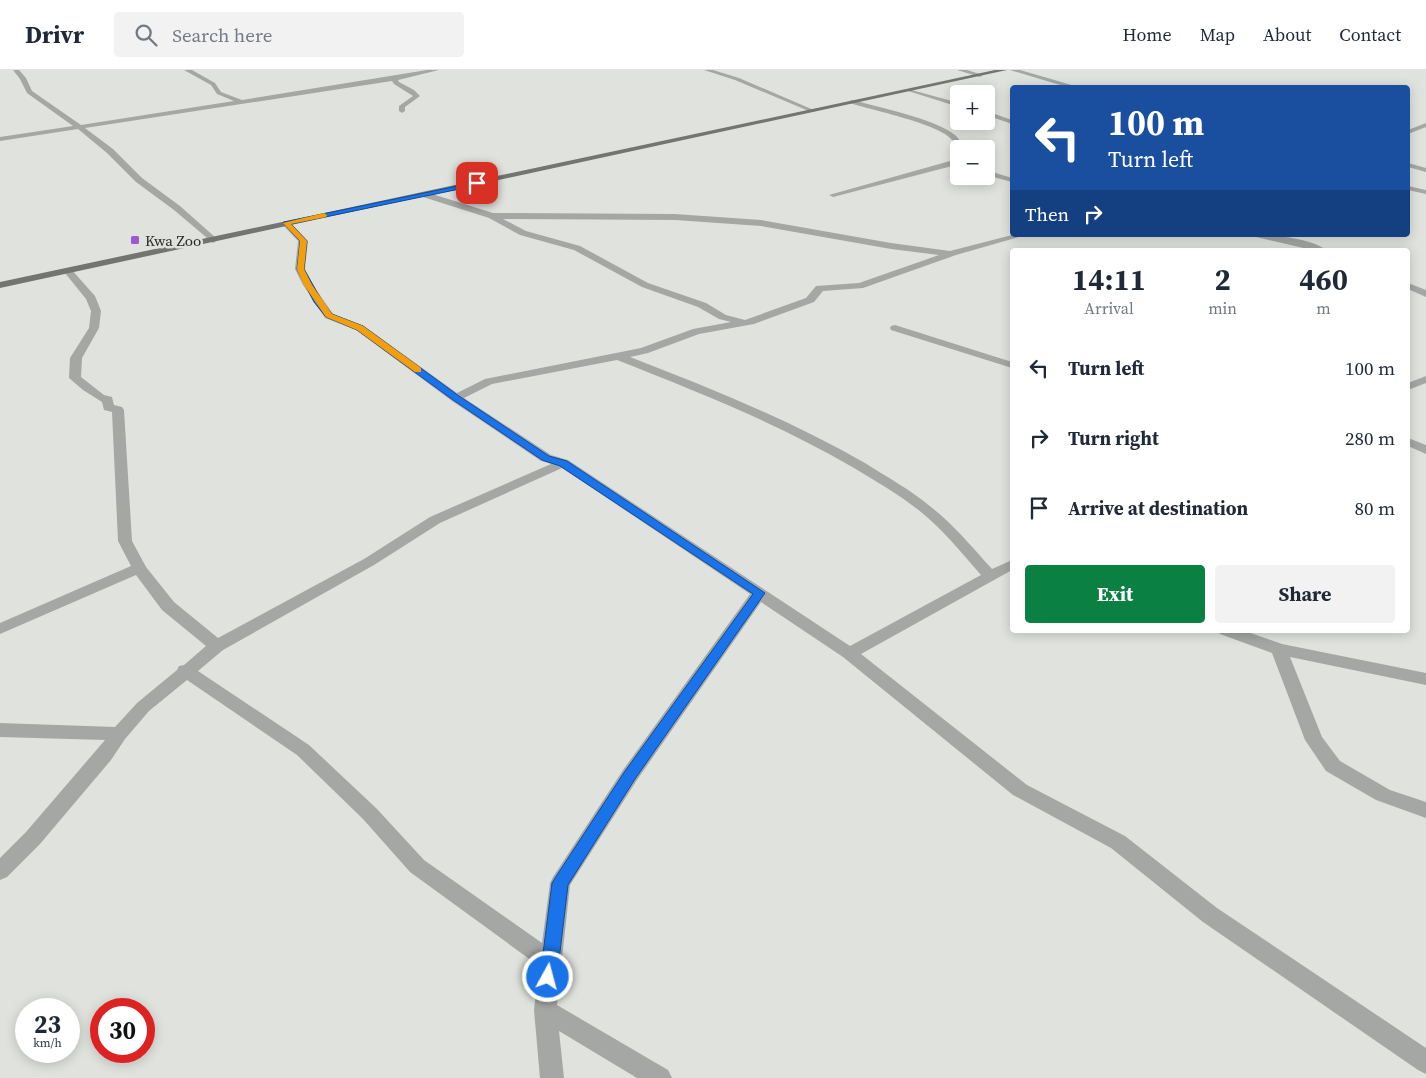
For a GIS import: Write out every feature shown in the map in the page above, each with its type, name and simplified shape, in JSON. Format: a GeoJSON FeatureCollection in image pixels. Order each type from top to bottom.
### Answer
{"type":"FeatureCollection","features":[{"type":"Feature","properties":{"kind":"main road"},"geometry":{"type":"LineString","coordinates":[[0,285],[1004,70]]}},
{"type":"Feature","properties":{"kind":"street"},"geometry":{"type":"LineString","coordinates":[[16,70],[23,78],[30,92],[110,150],[139,180],[177,208],[213,240]]}},
{"type":"Feature","properties":{"kind":"street"},"geometry":{"type":"LineString","coordinates":[[187,70],[213,84],[219,93],[241,102]]}},
{"type":"Feature","properties":{"kind":"street"},"geometry":{"type":"LineString","coordinates":[[0,139],[436,70]]}},
{"type":"Feature","properties":{"kind":"street"},"geometry":{"type":"LineString","coordinates":[[707,70],[813,111]]}},
{"type":"Feature","properties":{"kind":"street"},"geometry":{"type":"LineString","coordinates":[[960,70],[980,75]]}},
{"type":"Feature","properties":{"kind":"street"},"geometry":{"type":"LineString","coordinates":[[1013,70],[1068,85]]}},
{"type":"Feature","properties":{"kind":"street"},"geometry":{"type":"LineString","coordinates":[[721,74],[738,71]]}},
{"type":"Feature","properties":{"kind":"street"},"geometry":{"type":"LineString","coordinates":[[383,74],[394,78],[396,83],[412,91],[417,96],[402,106],[402,111]]}},
{"type":"Feature","properties":{"kind":"street"},"geometry":{"type":"LineString","coordinates":[[910,90],[950,102]]}},
{"type":"Feature","properties":{"kind":"street"},"geometry":{"type":"LineString","coordinates":[[852,102],[951,135],[955,140]]}},
{"type":"Feature","properties":{"kind":"street"},"geometry":{"type":"LineString","coordinates":[[995,116],[1010,121]]}},
{"type":"Feature","properties":{"kind":"street"},"geometry":{"type":"LineString","coordinates":[[1410,131],[1426,125]]}},
{"type":"Feature","properties":{"kind":"street"},"geometry":{"type":"LineString","coordinates":[[833,195],[950,163]]}},
{"type":"Feature","properties":{"kind":"street"},"geometry":{"type":"LineString","coordinates":[[1410,166],[1426,170]]}},
{"type":"Feature","properties":{"kind":"street"},"geometry":{"type":"LineString","coordinates":[[995,175],[1010,179]]}},
{"type":"Feature","properties":{"kind":"street"},"geometry":{"type":"LineString","coordinates":[[1410,188],[1426,192]]}},
{"type":"Feature","properties":{"kind":"street"},"geometry":{"type":"LineString","coordinates":[[426,194],[492,216],[523,233],[577,248],[645,285],[702,305],[723,317],[750,322]]}},
{"type":"Feature","properties":{"kind":"street"},"geometry":{"type":"LineString","coordinates":[[492,216],[674,217],[761,223],[891,246],[953,253]]}},
{"type":"Feature","properties":{"kind":"street"},"geometry":{"type":"LineString","coordinates":[[286,223],[304,241],[300,269],[308,285],[329,316],[360,328],[456,398],[546,458],[563,464],[849,653],[1020,790],[1118,842],[1210,915],[1426,1062]]}},
{"type":"Feature","properties":{"kind":"street"},"geometry":{"type":"LineString","coordinates":[[456,398],[489,381],[644,351],[697,332],[750,322],[810,300],[820,288],[860,286],[953,253],[1014,237]]}},
{"type":"Feature","properties":{"kind":"street"},"geometry":{"type":"LineString","coordinates":[[1270,237],[1314,248]]}},
{"type":"Feature","properties":{"kind":"street"},"geometry":{"type":"LineString","coordinates":[[68,271],[91,298],[96,311],[94,328],[76,358],[75,378],[100,397],[108,400],[108,406],[118,410],[125,541],[139,568],[168,606],[217,646]]}},
{"type":"Feature","properties":{"kind":"street"},"geometry":{"type":"LineString","coordinates":[[1410,287],[1426,294]]}},
{"type":"Feature","properties":{"kind":"street"},"geometry":{"type":"LineString","coordinates":[[895,328],[1010,364]]}},
{"type":"Feature","properties":{"kind":"street"},"geometry":{"type":"LineString","coordinates":[[618,356],[720,398],[846,458],[916,502],[947,529],[991,576]]}},
{"type":"Feature","properties":{"kind":"street"},"geometry":{"type":"LineString","coordinates":[[1410,386],[1426,378]]}},
{"type":"Feature","properties":{"kind":"street"},"geometry":{"type":"LineString","coordinates":[[1410,443],[1426,450]]}},
{"type":"Feature","properties":{"kind":"street"},"geometry":{"type":"LineString","coordinates":[[0,871],[33,838],[105,755],[119,734],[144,707],[217,646],[369,562],[435,520],[563,464]]}},
{"type":"Feature","properties":{"kind":"street"},"geometry":{"type":"LineString","coordinates":[[849,653],[1010,565]]}},
{"type":"Feature","properties":{"kind":"street"},"geometry":{"type":"LineString","coordinates":[[0,629],[139,568]]}},
{"type":"Feature","properties":{"kind":"street"},"geometry":{"type":"LineString","coordinates":[[552,1078],[545,1010],[560,883],[630,775],[759,593]]}},
{"type":"Feature","properties":{"kind":"street"},"geometry":{"type":"LineString","coordinates":[[1234,633],[1279,649],[1426,679]]}},
{"type":"Feature","properties":{"kind":"street"},"geometry":{"type":"LineString","coordinates":[[1279,649],[1314,740],[1333,766],[1383,795],[1426,810]]}},
{"type":"Feature","properties":{"kind":"street"},"geometry":{"type":"LineString","coordinates":[[186,670],[303,750],[370,814],[417,866],[550,961]]}},
{"type":"Feature","properties":{"kind":"street"},"geometry":{"type":"LineString","coordinates":[[0,730],[119,734]]}},
{"type":"Feature","properties":{"kind":"street"},"geometry":{"type":"LineString","coordinates":[[545,1010],[660,1078]]}},
{"type":"Feature","properties":{"kind":"slow traffic"},"geometry":{"type":"LineString","coordinates":[[324,215],[286,223],[304,241],[300,269],[318,302],[329,316],[360,328],[418,370]]}},
{"type":"Feature","properties":{"kind":"place","name":"Kwa Zoo"},"geometry":{"type":"Point","coordinates":[135,240]}},
{"type":"Feature","properties":{"kind":"route"},"geometry":{"type":"LineString","coordinates":[[477,183],[286,223],[304,241],[300,269],[318,302],[329,316],[360,328],[456,398],[546,458],[563,464],[759,593],[630,775],[560,883],[548,977]]}}]}
